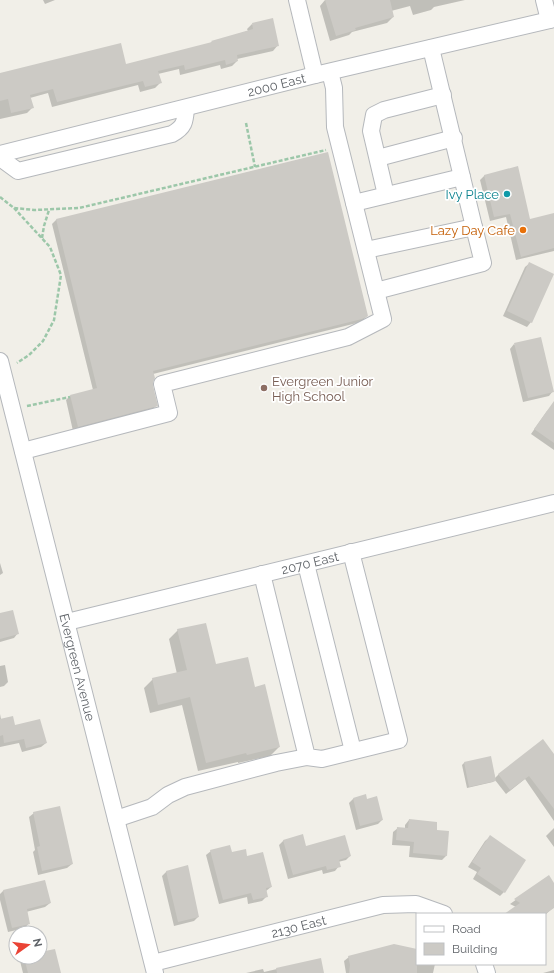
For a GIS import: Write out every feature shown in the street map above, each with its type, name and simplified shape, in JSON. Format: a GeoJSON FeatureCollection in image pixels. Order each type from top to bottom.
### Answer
{"type":"FeatureCollection","features":[{"type":"Feature","properties":{"kind":"street"},"geometry":{"type":"LineString","coordinates":[[23,451],[169,413],[162,384],[348,337],[383,318],[335,127],[334,88],[323,74],[297,0]]}},
{"type":"Feature","properties":{"kind":"street"},"geometry":{"type":"LineString","coordinates":[[544,0],[551,19]]}},
{"type":"Feature","properties":{"kind":"street","name":"2000 East"},"geometry":{"type":"LineString","coordinates":[[0,154],[551,19]]}},
{"type":"Feature","properties":{"kind":"street"},"geometry":{"type":"LineString","coordinates":[[376,291],[483,263],[432,48]]}},
{"type":"Feature","properties":{"kind":"street"},"geometry":{"type":"LineString","coordinates":[[386,195],[371,132],[374,115],[384,110],[443,95]]}},
{"type":"Feature","properties":{"kind":"street"},"geometry":{"type":"LineString","coordinates":[[0,158],[18,171],[172,134],[178,131],[183,125],[186,108]]}},
{"type":"Feature","properties":{"kind":"street"},"geometry":{"type":"LineString","coordinates":[[378,158],[454,138]]}},
{"type":"Feature","properties":{"kind":"street"},"geometry":{"type":"LineString","coordinates":[[354,203],[462,177]]}},
{"type":"Feature","properties":{"kind":"street"},"geometry":{"type":"LineString","coordinates":[[366,250],[474,226]]}},
{"type":"Feature","properties":{"kind":"street","name":"Evergreen Avenue"},"geometry":{"type":"LineString","coordinates":[[0,361],[154,968]]}},
{"type":"Feature","properties":{"kind":"street","name":"2070 East"},"geometry":{"type":"LineString","coordinates":[[66,622],[554,503]]}},
{"type":"Feature","properties":{"kind":"street"},"geometry":{"type":"LineString","coordinates":[[116,819],[152,807],[168,795],[185,787],[276,763],[307,757],[322,759],[399,740],[351,552]]}},
{"type":"Feature","properties":{"kind":"street"},"geometry":{"type":"LineString","coordinates":[[306,564],[353,752]]}},
{"type":"Feature","properties":{"kind":"street"},"geometry":{"type":"LineString","coordinates":[[262,574],[307,757]]}},
{"type":"Feature","properties":{"kind":"street","name":"2130 East"},"geometry":{"type":"LineString","coordinates":[[154,968],[383,905],[416,904],[441,913]]}},
{"type":"Feature","properties":{"kind":"path"},"geometry":{"type":"LineString","coordinates":[[246,123],[255,166]]}},
{"type":"Feature","properties":{"kind":"path"},"geometry":{"type":"LineString","coordinates":[[14,208],[49,210],[79,208],[329,149]]}},
{"type":"Feature","properties":{"kind":"path"},"geometry":{"type":"LineString","coordinates":[[0,197],[14,208],[50,247],[61,275],[54,320],[43,341],[29,355],[17,364]]}},
{"type":"Feature","properties":{"kind":"path"},"geometry":{"type":"LineString","coordinates":[[42,238],[49,210]]}},
{"type":"Feature","properties":{"kind":"path"},"geometry":{"type":"LineString","coordinates":[[28,406],[70,397]]}},
{"type":"Feature","properties":{"kind":"building"},"geometry":{"type":"Polygon","coordinates":[[[325,0],[390,0],[394,17],[355,28],[356,30],[336,36],[325,0]]]}},
{"type":"Feature","properties":{"kind":"building"},"geometry":{"type":"Polygon","coordinates":[[[273,18],[279,46],[237,55],[238,61],[226,65],[225,60],[185,70],[184,65],[158,71],[162,83],[145,87],[143,81],[57,102],[53,89],[30,95],[34,108],[11,113],[8,99],[0,101],[0,73],[121,43],[126,64],[212,42],[211,41],[253,29],[252,23],[273,18]]]}},
{"type":"Feature","properties":{"kind":"building","name":"Evergreen Junior High School"},"geometry":{"type":"Polygon","coordinates":[[[328,152],[368,316],[362,319],[153,371],[155,378],[153,386],[158,406],[78,427],[70,395],[97,388],[56,219],[328,152]]]}},
{"type":"Feature","properties":{"kind":"building","name":"Ivy Place"},"geometry":{"type":"Polygon","coordinates":[[[518,166],[530,219],[554,213],[554,248],[521,257],[510,214],[494,217],[484,175],[518,166]]]}},
{"type":"Feature","properties":{"kind":"building"},"geometry":{"type":"Polygon","coordinates":[[[529,262],[554,274],[532,323],[507,311],[529,262]]]}},
{"type":"Feature","properties":{"kind":"building"},"geometry":{"type":"Polygon","coordinates":[[[541,337],[554,392],[528,398],[514,343],[541,337]]]}},
{"type":"Feature","properties":{"kind":"building"},"geometry":{"type":"Polygon","coordinates":[[[554,401],[554,443],[534,429],[554,401]]]}},
{"type":"Feature","properties":{"kind":"building"},"geometry":{"type":"Polygon","coordinates":[[[13,610],[19,634],[0,639],[0,613],[13,610]]]}},
{"type":"Feature","properties":{"kind":"building"},"geometry":{"type":"Polygon","coordinates":[[[206,623],[216,664],[248,657],[255,687],[265,684],[280,747],[247,755],[246,753],[206,763],[190,697],[158,705],[152,678],[187,670],[177,629],[206,623]]]}},
{"type":"Feature","properties":{"kind":"building"},"geometry":{"type":"Polygon","coordinates":[[[13,716],[15,725],[40,719],[47,743],[26,748],[24,739],[4,743],[3,735],[0,736],[0,719],[13,716]]]}},
{"type":"Feature","properties":{"kind":"building"},"geometry":{"type":"Polygon","coordinates":[[[543,739],[554,754],[554,809],[529,776],[510,790],[498,774],[543,739]]]}},
{"type":"Feature","properties":{"kind":"building"},"geometry":{"type":"Polygon","coordinates":[[[491,756],[496,781],[469,787],[464,762],[491,756]]]}},
{"type":"Feature","properties":{"kind":"building"},"geometry":{"type":"Polygon","coordinates":[[[366,794],[367,799],[377,796],[383,820],[360,826],[353,798],[366,794]]]}},
{"type":"Feature","properties":{"kind":"building"},"geometry":{"type":"Polygon","coordinates":[[[60,806],[73,864],[42,871],[37,847],[40,846],[33,812],[60,806]]]}},
{"type":"Feature","properties":{"kind":"building"},"geometry":{"type":"Polygon","coordinates":[[[409,819],[437,822],[437,830],[449,831],[447,856],[413,853],[414,842],[396,840],[397,827],[408,828],[409,819]]]}},
{"type":"Feature","properties":{"kind":"building"},"geometry":{"type":"Polygon","coordinates":[[[303,834],[306,846],[345,835],[351,856],[339,860],[341,867],[327,870],[326,866],[293,875],[283,840],[303,834]]]}},
{"type":"Feature","properties":{"kind":"building"},"geometry":{"type":"Polygon","coordinates":[[[490,835],[526,860],[505,893],[477,874],[481,868],[472,862],[490,835]]]}},
{"type":"Feature","properties":{"kind":"building"},"geometry":{"type":"Polygon","coordinates":[[[230,845],[232,852],[246,849],[247,856],[263,852],[272,887],[266,888],[268,897],[253,900],[251,893],[223,900],[210,850],[230,845]]]}},
{"type":"Feature","properties":{"kind":"building"},"geometry":{"type":"Polygon","coordinates":[[[188,865],[199,917],[178,922],[166,871],[188,865]]]}},
{"type":"Feature","properties":{"kind":"building"},"geometry":{"type":"Polygon","coordinates":[[[549,875],[554,883],[554,908],[546,913],[505,913],[520,903],[514,899],[549,875]]]}},
{"type":"Feature","properties":{"kind":"building"},"geometry":{"type":"Polygon","coordinates":[[[45,880],[51,903],[27,909],[30,924],[11,925],[3,890],[45,880]]]}},
{"type":"Feature","properties":{"kind":"building"},"geometry":{"type":"Polygon","coordinates":[[[394,944],[416,949],[417,973],[349,973],[350,965],[348,956],[394,944]]]}},
{"type":"Feature","properties":{"kind":"building"},"geometry":{"type":"Polygon","coordinates":[[[55,949],[61,973],[28,973],[26,965],[48,965],[48,950],[55,949]]]}},
{"type":"Feature","properties":{"kind":"building"},"geometry":{"type":"Polygon","coordinates":[[[321,958],[324,973],[277,973],[276,968],[321,958]]]}},
{"type":"Feature","properties":{"kind":"place","name":"Ivy Place"},"geometry":{"type":"Point","coordinates":[507,194]}},
{"type":"Feature","properties":{"kind":"place","name":"Lazy Day Cafe"},"geometry":{"type":"Point","coordinates":[523,230]}},
{"type":"Feature","properties":{"kind":"place","name":"Evergreen Junior High School"},"geometry":{"type":"Point","coordinates":[264,388]}}]}
